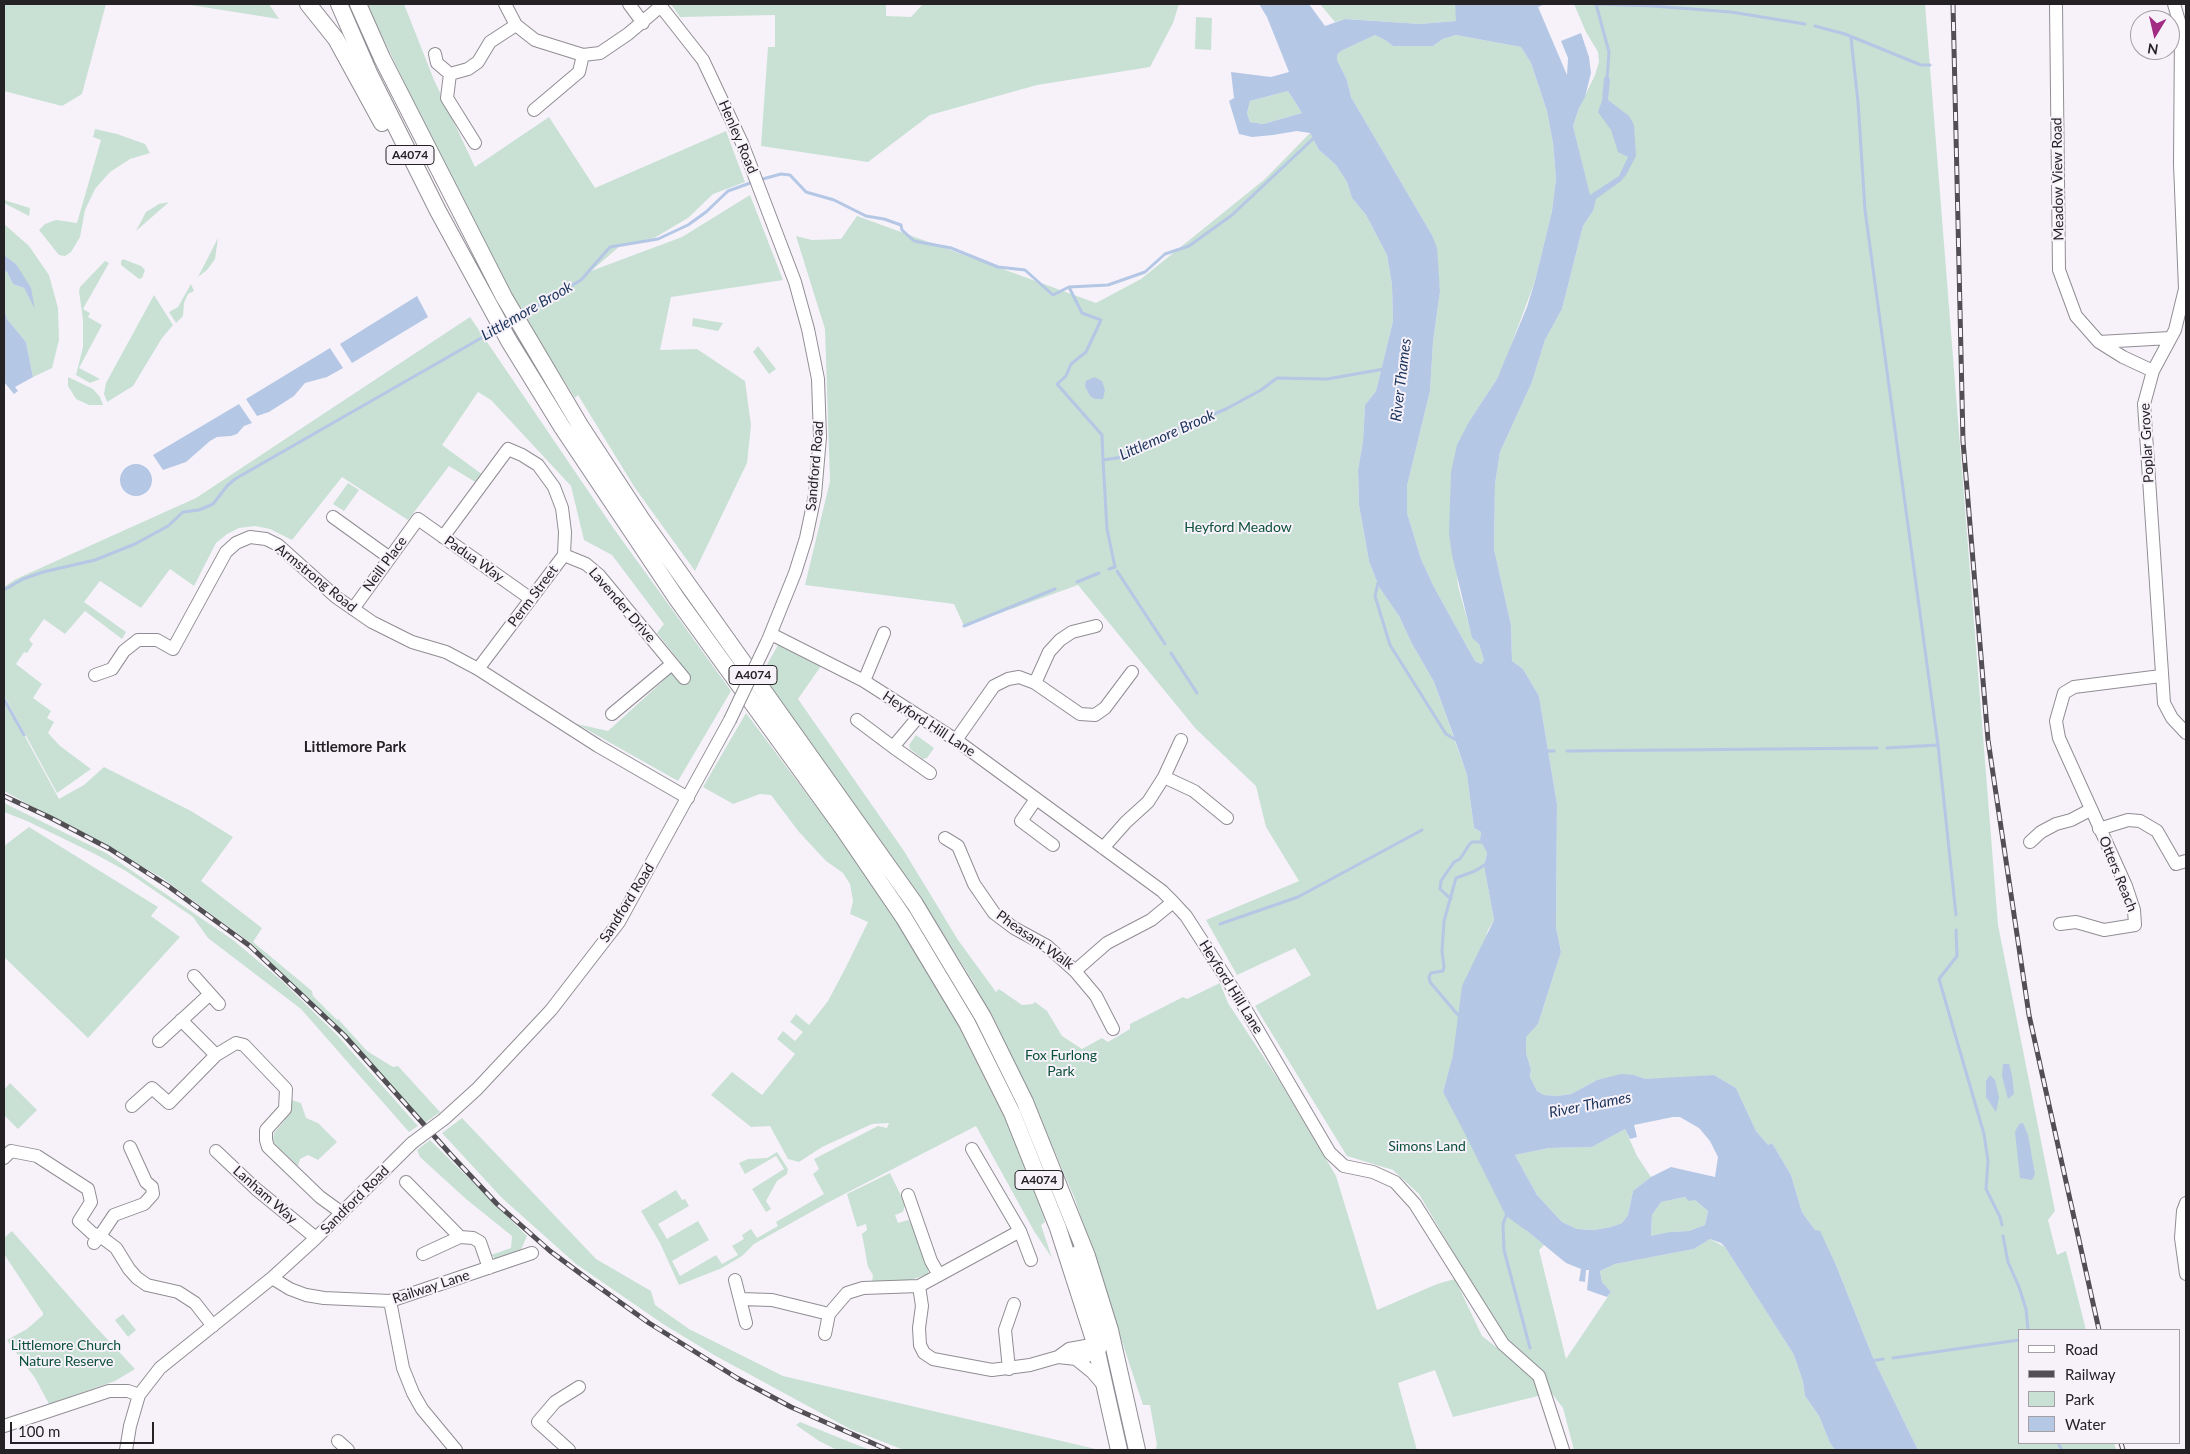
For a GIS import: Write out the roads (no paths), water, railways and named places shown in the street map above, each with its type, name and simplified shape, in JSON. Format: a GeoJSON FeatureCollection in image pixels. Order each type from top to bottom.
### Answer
{"type":"FeatureCollection","features":[{"type":"Feature","properties":{"kind":"main road"},"geometry":{"type":"LineString","coordinates":[[308,4],[336,39],[404,161],[438,211]]}},
{"type":"Feature","properties":{"kind":"main road","name":"A4074"},"geometry":{"type":"LineString","coordinates":[[339,4],[369,73],[438,211],[496,300],[525,333],[581,427],[642,520],[915,904],[983,1016],[1025,1102],[1080,1236],[1102,1347],[1105,1386],[1119,1450]]}},
{"type":"Feature","properties":{"kind":"main road","name":"A4074"},"geometry":{"type":"LineString","coordinates":[[358,4],[496,300],[510,341],[562,426],[651,561],[842,827],[904,918],[967,1023],[1012,1113],[1058,1228],[1102,1347],[1137,1450]]}},
{"type":"Feature","properties":{"kind":"street"},"geometry":{"type":"LineString","coordinates":[[505,4],[516,25],[535,40],[583,55],[600,53],[643,23],[660,5]]}},
{"type":"Feature","properties":{"kind":"street"},"geometry":{"type":"LineString","coordinates":[[629,4],[643,23]]}},
{"type":"Feature","properties":{"kind":"street","name":"Meadow View Road"},"geometry":{"type":"LineString","coordinates":[[2056,4],[2059,270],[2076,316],[2099,342],[2123,357],[2153,371]]}},
{"type":"Feature","properties":{"kind":"street","name":"Poplar Grove"},"geometry":{"type":"LineString","coordinates":[[2174,4],[2181,28],[2180,164],[2185,289],[2177,322],[2153,371],[2144,404],[2160,676],[2164,703],[2172,718],[2186,733]]}},
{"type":"Feature","properties":{"kind":"street","name":"Henley Road"},"geometry":{"type":"LineString","coordinates":[[660,5],[703,60],[742,143],[795,282]]}},
{"type":"Feature","properties":{"kind":"street"},"geometry":{"type":"LineString","coordinates":[[450,74],[468,69],[478,62],[490,42],[516,25]]}},
{"type":"Feature","properties":{"kind":"street"},"geometry":{"type":"LineString","coordinates":[[435,54],[437,63],[450,74]]}},
{"type":"Feature","properties":{"kind":"street"},"geometry":{"type":"LineString","coordinates":[[534,110],[579,72],[583,55]]}},
{"type":"Feature","properties":{"kind":"street"},"geometry":{"type":"LineString","coordinates":[[450,74],[447,98],[475,143]]}},
{"type":"Feature","properties":{"kind":"street","name":"Sandford Road"},"geometry":{"type":"LineString","coordinates":[[139,1395],[160,1368],[272,1278],[316,1238],[412,1144],[444,1119],[477,1089],[551,1010],[619,922],[730,720],[769,638],[795,573],[806,538],[815,495],[820,437],[818,379],[808,329],[795,282]]}},
{"type":"Feature","properties":{"kind":"street"},"geometry":{"type":"LineString","coordinates":[[2099,342],[2170,338]]}},
{"type":"Feature","properties":{"kind":"street","name":"Perm Street"},"geometry":{"type":"LineString","coordinates":[[443,537],[508,449],[522,454],[538,465],[554,486],[562,508],[565,532],[564,555],[478,669]]}},
{"type":"Feature","properties":{"kind":"street"},"geometry":{"type":"LineString","coordinates":[[333,517],[390,558]]}},
{"type":"Feature","properties":{"kind":"street","name":"Padua Way"},"geometry":{"type":"LineString","coordinates":[[418,519],[531,599]]}},
{"type":"Feature","properties":{"kind":"street","name":"Neill Place"},"geometry":{"type":"LineString","coordinates":[[353,609],[418,519]]}},
{"type":"Feature","properties":{"kind":"street","name":"Armstrong Road"},"geometry":{"type":"LineString","coordinates":[[95,675],[112,669],[124,651],[138,640],[157,640],[173,649],[226,552],[236,543],[250,537],[266,538],[278,545],[336,597],[372,622],[412,642],[446,652],[478,669],[598,746],[688,798]]}},
{"type":"Feature","properties":{"kind":"street","name":"Lavender Drive"},"geometry":{"type":"LineString","coordinates":[[564,555],[586,564],[599,575],[684,678]]}},
{"type":"Feature","properties":{"kind":"street"},"geometry":{"type":"LineString","coordinates":[[1035,683],[1049,652],[1060,640],[1072,632],[1096,626]]}},
{"type":"Feature","properties":{"kind":"street"},"geometry":{"type":"LineString","coordinates":[[864,681],[884,633]]}},
{"type":"Feature","properties":{"kind":"street","name":"Heyford Hill Lane"},"geometry":{"type":"LineString","coordinates":[[769,638],[864,681],[956,740],[1162,891],[1174,902],[1186,916],[1239,998],[1330,1153],[1344,1166],[1372,1172],[1395,1182],[1415,1204],[1503,1344],[1539,1376],[1563,1450]]}},
{"type":"Feature","properties":{"kind":"street"},"geometry":{"type":"LineString","coordinates":[[612,714],[672,664]]}},
{"type":"Feature","properties":{"kind":"street"},"geometry":{"type":"LineString","coordinates":[[956,740],[994,686],[1008,678],[1018,678],[1035,683],[1080,714],[1094,715],[1104,708],[1132,672]]}},
{"type":"Feature","properties":{"kind":"street","name":"Otters Reach"},"geometry":{"type":"LineString","coordinates":[[2060,924],[2076,922],[2104,930],[2135,925],[2134,910],[2126,886],[2059,738],[2056,721],[2064,692],[2074,686],[2160,676]]}},
{"type":"Feature","properties":{"kind":"street"},"geometry":{"type":"LineString","coordinates":[[894,748],[919,716]]}},
{"type":"Feature","properties":{"kind":"street"},"geometry":{"type":"LineString","coordinates":[[856,720],[930,773]]}},
{"type":"Feature","properties":{"kind":"street"},"geometry":{"type":"LineString","coordinates":[[1103,848],[1126,822],[1148,802],[1164,777],[1181,740]]}},
{"type":"Feature","properties":{"kind":"street"},"geometry":{"type":"LineString","coordinates":[[1164,777],[1194,791],[1227,818]]}},
{"type":"Feature","properties":{"kind":"street"},"geometry":{"type":"LineString","coordinates":[[1036,799],[1021,822],[1053,845]]}},
{"type":"Feature","properties":{"kind":"street"},"geometry":{"type":"LineString","coordinates":[[2030,842],[2041,832],[2056,824],[2071,820],[2090,810]]}},
{"type":"Feature","properties":{"kind":"street"},"geometry":{"type":"LineString","coordinates":[[2100,830],[2116,822],[2140,821],[2157,831],[2176,864],[2186,861]]}},
{"type":"Feature","properties":{"kind":"street","name":"Pheasant Walk"},"geometry":{"type":"LineString","coordinates":[[945,838],[958,846],[974,884],[994,914],[1014,928],[1047,946],[1076,971],[1107,943],[1151,920],[1174,902]]}},
{"type":"Feature","properties":{"kind":"street"},"geometry":{"type":"LineString","coordinates":[[1076,971],[1096,996],[1113,1029]]}},
{"type":"Feature","properties":{"kind":"street"},"geometry":{"type":"LineString","coordinates":[[194,976],[219,1004]]}},
{"type":"Feature","properties":{"kind":"street"},"geometry":{"type":"LineString","coordinates":[[159,1041],[210,994]]}},
{"type":"Feature","properties":{"kind":"street"},"geometry":{"type":"LineString","coordinates":[[182,1020],[216,1055]]}},
{"type":"Feature","properties":{"kind":"street"},"geometry":{"type":"LineString","coordinates":[[132,1106],[152,1088],[169,1103],[216,1055],[236,1043],[244,1045],[296,1099]]}},
{"type":"Feature","properties":{"kind":"street"},"geometry":{"type":"LineString","coordinates":[[286,1089],[285,1109],[266,1130],[268,1147],[320,1197],[342,1213]]}},
{"type":"Feature","properties":{"kind":"street"},"geometry":{"type":"LineString","coordinates":[[97,1239],[114,1215],[144,1204],[152,1194],[152,1187],[146,1182],[130,1147]]}},
{"type":"Feature","properties":{"kind":"street"},"geometry":{"type":"LineString","coordinates":[[972,1149],[1020,1230],[1032,1260]]}},
{"type":"Feature","properties":{"kind":"street","name":"Lanham Way"},"geometry":{"type":"LineString","coordinates":[[216,1150],[256,1189],[316,1238]]}},
{"type":"Feature","properties":{"kind":"street"},"geometry":{"type":"LineString","coordinates":[[4,1158],[11,1151],[37,1156],[88,1190],[91,1202],[79,1221],[97,1239],[116,1248],[129,1270],[137,1278],[148,1285],[178,1292],[195,1303],[213,1326]]}},
{"type":"Feature","properties":{"kind":"street"},"geometry":{"type":"LineString","coordinates":[[406,1182],[460,1238]]}},
{"type":"Feature","properties":{"kind":"street"},"geometry":{"type":"LineString","coordinates":[[908,1195],[931,1261],[939,1275]]}},
{"type":"Feature","properties":{"kind":"street"},"geometry":{"type":"LineString","coordinates":[[2186,1203],[2183,1211],[2181,1238],[2186,1274]]}},
{"type":"Feature","properties":{"kind":"street"},"geometry":{"type":"LineString","coordinates":[[825,1334],[829,1314],[847,1293],[863,1288],[919,1286],[1020,1230]]}},
{"type":"Feature","properties":{"kind":"street"},"geometry":{"type":"LineString","coordinates":[[423,1254],[460,1238],[473,1238],[480,1242],[489,1268]]}},
{"type":"Feature","properties":{"kind":"street","name":"Railway Lane"},"geometry":{"type":"LineString","coordinates":[[272,1278],[290,1289],[306,1295],[324,1298],[390,1301],[532,1253]]}},
{"type":"Feature","properties":{"kind":"street"},"geometry":{"type":"LineString","coordinates":[[735,1280],[746,1323]]}},
{"type":"Feature","properties":{"kind":"street"},"geometry":{"type":"LineString","coordinates":[[919,1286],[922,1306],[919,1328],[920,1345],[924,1353],[933,1359],[992,1370],[1058,1357],[1076,1359],[1102,1347]]}},
{"type":"Feature","properties":{"kind":"street"},"geometry":{"type":"LineString","coordinates":[[740,1299],[772,1300],[829,1314]]}},
{"type":"Feature","properties":{"kind":"street"},"geometry":{"type":"LineString","coordinates":[[390,1301],[403,1368],[413,1393],[422,1409],[456,1450]]}},
{"type":"Feature","properties":{"kind":"street"},"geometry":{"type":"LineString","coordinates":[[1009,1368],[1005,1330],[1014,1304]]}},
{"type":"Feature","properties":{"kind":"street"},"geometry":{"type":"LineString","coordinates":[[1058,1357],[1069,1349],[1102,1347]]}},
{"type":"Feature","properties":{"kind":"street"},"geometry":{"type":"LineString","coordinates":[[1076,1359],[1105,1386]]}},
{"type":"Feature","properties":{"kind":"street"},"geometry":{"type":"LineString","coordinates":[[569,1450],[538,1422],[555,1402],[579,1387]]}},
{"type":"Feature","properties":{"kind":"street"},"geometry":{"type":"LineString","coordinates":[[4,1426],[109,1392],[128,1391],[139,1395],[126,1450]]}},
{"type":"Feature","properties":{"kind":"water","name":"River Thames"},"geometry":{"type":"Polygon","coordinates":[[[1259,4],[1309,4],[1325,26],[1345,19],[1420,24],[1456,21],[1455,4],[1545,4],[1538,7],[1567,75],[1568,58],[1561,41],[1581,33],[1589,57],[1591,73],[1585,97],[1573,126],[1590,195],[1619,176],[1628,157],[1618,152],[1611,130],[1598,112],[1602,101],[1604,78],[1607,76],[1610,79],[1608,100],[1629,116],[1634,125],[1636,156],[1621,181],[1596,199],[1593,211],[1583,226],[1562,309],[1545,340],[1532,382],[1500,452],[1495,484],[1494,549],[1511,625],[1512,661],[1523,669],[1539,696],[1557,804],[1556,927],[1561,952],[1538,1024],[1526,1037],[1526,1053],[1531,1069],[1530,1077],[1537,1091],[1544,1095],[1557,1096],[1571,1094],[1597,1080],[1621,1074],[1634,1075],[1646,1079],[1714,1075],[1736,1088],[1756,1131],[1768,1145],[1772,1143],[1791,1175],[1802,1212],[1815,1230],[1820,1231],[1836,1265],[1874,1360],[1918,1450],[1835,1450],[1830,1443],[1819,1416],[1805,1396],[1803,1382],[1794,1355],[1721,1243],[1710,1239],[1694,1249],[1615,1264],[1600,1271],[1602,1282],[1611,1292],[1607,1297],[1587,1290],[1589,1270],[1586,1270],[1585,1282],[1579,1281],[1581,1269],[1566,1263],[1506,1216],[1443,1092],[1453,1055],[1462,986],[1494,920],[1484,866],[1487,853],[1480,840],[1481,832],[1474,828],[1467,775],[1434,682],[1411,642],[1399,616],[1379,587],[1369,561],[1359,505],[1358,470],[1363,441],[1365,405],[1376,391],[1393,321],[1392,285],[1387,255],[1366,215],[1352,198],[1347,182],[1336,165],[1319,150],[1310,133],[1297,131],[1252,137],[1239,134],[1229,101],[1234,98],[1231,72],[1271,77],[1289,72],[1267,17],[1259,4]],[[1375,35],[1341,51],[1337,55],[1337,60],[1347,80],[1351,97],[1432,235],[1437,248],[1440,291],[1433,342],[1430,391],[1407,486],[1407,513],[1421,559],[1434,587],[1475,661],[1481,664],[1484,660],[1479,644],[1472,638],[1452,555],[1449,533],[1451,472],[1457,445],[1470,420],[1497,379],[1527,307],[1535,281],[1552,211],[1556,179],[1553,143],[1547,111],[1531,63],[1521,47],[1456,35],[1443,39],[1433,46],[1393,46],[1375,35]],[[1288,91],[1250,101],[1247,113],[1250,122],[1263,124],[1302,113],[1288,91]],[[1680,1117],[1634,1125],[1637,1137],[1630,1139],[1625,1129],[1592,1147],[1549,1148],[1515,1155],[1537,1195],[1562,1222],[1577,1229],[1594,1230],[1622,1223],[1628,1215],[1633,1191],[1651,1177],[1671,1167],[1715,1177],[1718,1157],[1710,1141],[1699,1128],[1680,1117]],[[1685,1197],[1661,1202],[1652,1215],[1651,1236],[1689,1231],[1705,1225],[1708,1211],[1695,1200],[1689,1201],[1685,1197]]]}},
{"type":"Feature","properties":{"kind":"water"},"geometry":{"type":"Polygon","coordinates":[[[4,255],[16,264],[31,288],[35,309],[24,288],[13,284],[7,272],[4,271],[4,255]]]}},
{"type":"Feature","properties":{"kind":"water"},"geometry":{"type":"Polygon","coordinates":[[[417,296],[428,317],[352,363],[340,344],[417,296]]]}},
{"type":"Feature","properties":{"kind":"water"},"geometry":{"type":"Polygon","coordinates":[[[4,308],[7,319],[26,342],[33,377],[15,387],[18,391],[14,394],[4,382],[4,308]]]}},
{"type":"Feature","properties":{"kind":"water"},"geometry":{"type":"Polygon","coordinates":[[[330,348],[343,368],[327,377],[305,383],[294,396],[269,412],[257,416],[246,399],[330,348]]]}},
{"type":"Feature","properties":{"kind":"water"},"geometry":{"type":"Polygon","coordinates":[[[1094,377],[1102,381],[1105,390],[1103,399],[1095,399],[1090,396],[1085,386],[1086,381],[1094,377]]]}},
{"type":"Feature","properties":{"kind":"water"},"geometry":{"type":"Polygon","coordinates":[[[239,404],[252,423],[244,426],[237,434],[217,437],[186,462],[163,470],[153,455],[239,404]]]}},
{"type":"Feature","properties":{"kind":"water"},"geometry":{"type":"Polygon","coordinates":[[[136,464],[142,465],[147,469],[151,474],[151,486],[147,491],[142,495],[136,496],[130,495],[125,491],[121,486],[120,480],[121,474],[125,469],[130,465],[136,464]]]}},
{"type":"Feature","properties":{"kind":"water"},"geometry":{"type":"Polygon","coordinates":[[[2003,1064],[2009,1064],[2012,1075],[2014,1094],[2008,1099],[2002,1076],[2003,1064]]]}},
{"type":"Feature","properties":{"kind":"water"},"geometry":{"type":"Polygon","coordinates":[[[1990,1075],[1995,1080],[1999,1097],[1996,1112],[1986,1097],[1986,1081],[1990,1075]]]}},
{"type":"Feature","properties":{"kind":"water"},"geometry":{"type":"Polygon","coordinates":[[[2023,1123],[2028,1135],[2035,1174],[2032,1180],[2020,1178],[2015,1132],[2019,1124],[2023,1123]]]}},
{"type":"Feature","properties":{"kind":"waterway"},"geometry":{"type":"LineString","coordinates":[[1595,4],[1731,12],[1805,24]]}},
{"type":"Feature","properties":{"kind":"waterway"},"geometry":{"type":"LineString","coordinates":[[1596,4],[1609,52],[1607,79]]}},
{"type":"Feature","properties":{"kind":"waterway"},"geometry":{"type":"LineString","coordinates":[[1815,26],[1845,34],[1921,65],[1930,65]]}},
{"type":"Feature","properties":{"kind":"waterway"},"geometry":{"type":"LineString","coordinates":[[1851,38],[1858,102],[1865,210],[1938,745],[1956,915]]}},
{"type":"Feature","properties":{"kind":"waterway"},"geometry":{"type":"LineString","coordinates":[[1069,287],[1108,285],[1145,272],[1165,254],[1189,246],[1232,215],[1316,136]]}},
{"type":"Feature","properties":{"kind":"waterway","name":"Littlemore Brook"},"geometry":{"type":"LineString","coordinates":[[759,180],[781,174],[790,175],[806,192],[834,200],[866,216],[884,219],[901,225],[902,230],[914,241],[951,248],[998,267],[1025,270],[1053,295],[1069,287],[1082,313],[1101,320],[1086,352],[1071,364],[1066,376],[1057,384],[1102,435],[1103,460],[1123,457],[1152,440],[1226,409],[1261,390],[1277,378],[1327,379],[1384,369]]}},
{"type":"Feature","properties":{"kind":"waterway","name":"Littlemore Brook"},"geometry":{"type":"LineString","coordinates":[[520,316],[581,280],[610,247],[658,239],[688,225],[706,212],[728,191],[753,182]]}},
{"type":"Feature","properties":{"kind":"waterway","name":"Littlemore Brook"},"geometry":{"type":"LineString","coordinates":[[4,590],[23,579],[43,572],[95,560],[135,544],[168,526],[183,512],[199,510],[213,504],[235,479],[497,329]]}},
{"type":"Feature","properties":{"kind":"waterway"},"geometry":{"type":"LineString","coordinates":[[1103,460],[1107,529],[1115,567],[1109,569]]}},
{"type":"Feature","properties":{"kind":"waterway"},"geometry":{"type":"LineString","coordinates":[[1117,571],[1165,644]]}},
{"type":"Feature","properties":{"kind":"waterway"},"geometry":{"type":"LineString","coordinates":[[1077,582],[1099,573]]}},
{"type":"Feature","properties":{"kind":"waterway"},"geometry":{"type":"LineString","coordinates":[[1378,583],[1375,596],[1390,645],[1446,734],[1458,741]]}},
{"type":"Feature","properties":{"kind":"waterway"},"geometry":{"type":"LineString","coordinates":[[964,626],[1055,589]]}},
{"type":"Feature","properties":{"kind":"waterway"},"geometry":{"type":"LineString","coordinates":[[1171,653],[1197,693]]}},
{"type":"Feature","properties":{"kind":"waterway"},"geometry":{"type":"LineString","coordinates":[[4,699],[24,735]]}},
{"type":"Feature","properties":{"kind":"waterway"},"geometry":{"type":"LineString","coordinates":[[1887,748],[1938,745]]}},
{"type":"Feature","properties":{"kind":"waterway"},"geometry":{"type":"LineString","coordinates":[[1567,751],[1877,748]]}},
{"type":"Feature","properties":{"kind":"waterway"},"geometry":{"type":"LineString","coordinates":[[1544,751],[1554,751]]}},
{"type":"Feature","properties":{"kind":"waterway"},"geometry":{"type":"LineString","coordinates":[[1220,924],[1298,897],[1422,830]]}},
{"type":"Feature","properties":{"kind":"waterway"},"geometry":{"type":"LineString","coordinates":[[1451,899],[1440,889],[1441,881],[1454,862],[1460,859],[1472,842],[1483,842]]}},
{"type":"Feature","properties":{"kind":"waterway"},"geometry":{"type":"LineString","coordinates":[[1458,1015],[1430,982],[1429,977],[1431,973],[1443,971],[1444,921],[1456,878],[1475,871],[1486,864]]}},
{"type":"Feature","properties":{"kind":"waterway"},"geometry":{"type":"LineString","coordinates":[[1956,930],[1957,956],[1939,979],[1984,1134],[1988,1161],[1986,1189],[2002,1225]]}},
{"type":"Feature","properties":{"kind":"waterway"},"geometry":{"type":"LineString","coordinates":[[1506,1216],[1503,1224],[1504,1250],[1530,1348]]}},
{"type":"Feature","properties":{"kind":"waterway"},"geometry":{"type":"LineString","coordinates":[[2003,1236],[2008,1262],[2026,1309],[2028,1329]]}},
{"type":"Feature","properties":{"kind":"waterway"},"geometry":{"type":"LineString","coordinates":[[1893,1358],[2018,1340]]}},
{"type":"Feature","properties":{"kind":"waterway"},"geometry":{"type":"LineString","coordinates":[[1871,1361],[1883,1359]]}},
{"type":"Feature","properties":{"kind":"waterway"},"geometry":{"type":"LineString","coordinates":[[2059,1444],[2062,1450]]}},
{"type":"Feature","properties":{"kind":"railway"},"geometry":{"type":"LineString","coordinates":[[1953,4],[1963,441],[1988,740],[2029,1015],[2099,1329]]}},
{"type":"Feature","properties":{"kind":"railway"},"geometry":{"type":"LineString","coordinates":[[4,796],[110,849],[168,886],[250,946],[344,1035],[497,1204],[550,1251],[589,1280],[649,1323],[737,1378],[791,1407],[888,1450]]}},
{"type":"Feature","properties":{"kind":"railway"},"geometry":{"type":"LineString","coordinates":[[2121,1444],[2123,1450]]}},
{"type":"Feature","properties":{"kind":"district","name":"Littlemore Park"},"geometry":{"type":"Point","coordinates":[355,747]}},
{"type":"Feature","properties":{"kind":"park label","name":"Heyford Meadow"},"geometry":{"type":"Point","coordinates":[1238,527]}},
{"type":"Feature","properties":{"kind":"park label","name":"Fox Furlong Park"},"geometry":{"type":"Point","coordinates":[1061,1064]}},
{"type":"Feature","properties":{"kind":"park label","name":"Simons Land"},"geometry":{"type":"Point","coordinates":[1427,1146]}},
{"type":"Feature","properties":{"kind":"park label","name":"Littlemore Church Nature Reserve"},"geometry":{"type":"Point","coordinates":[66,1354]}}]}
